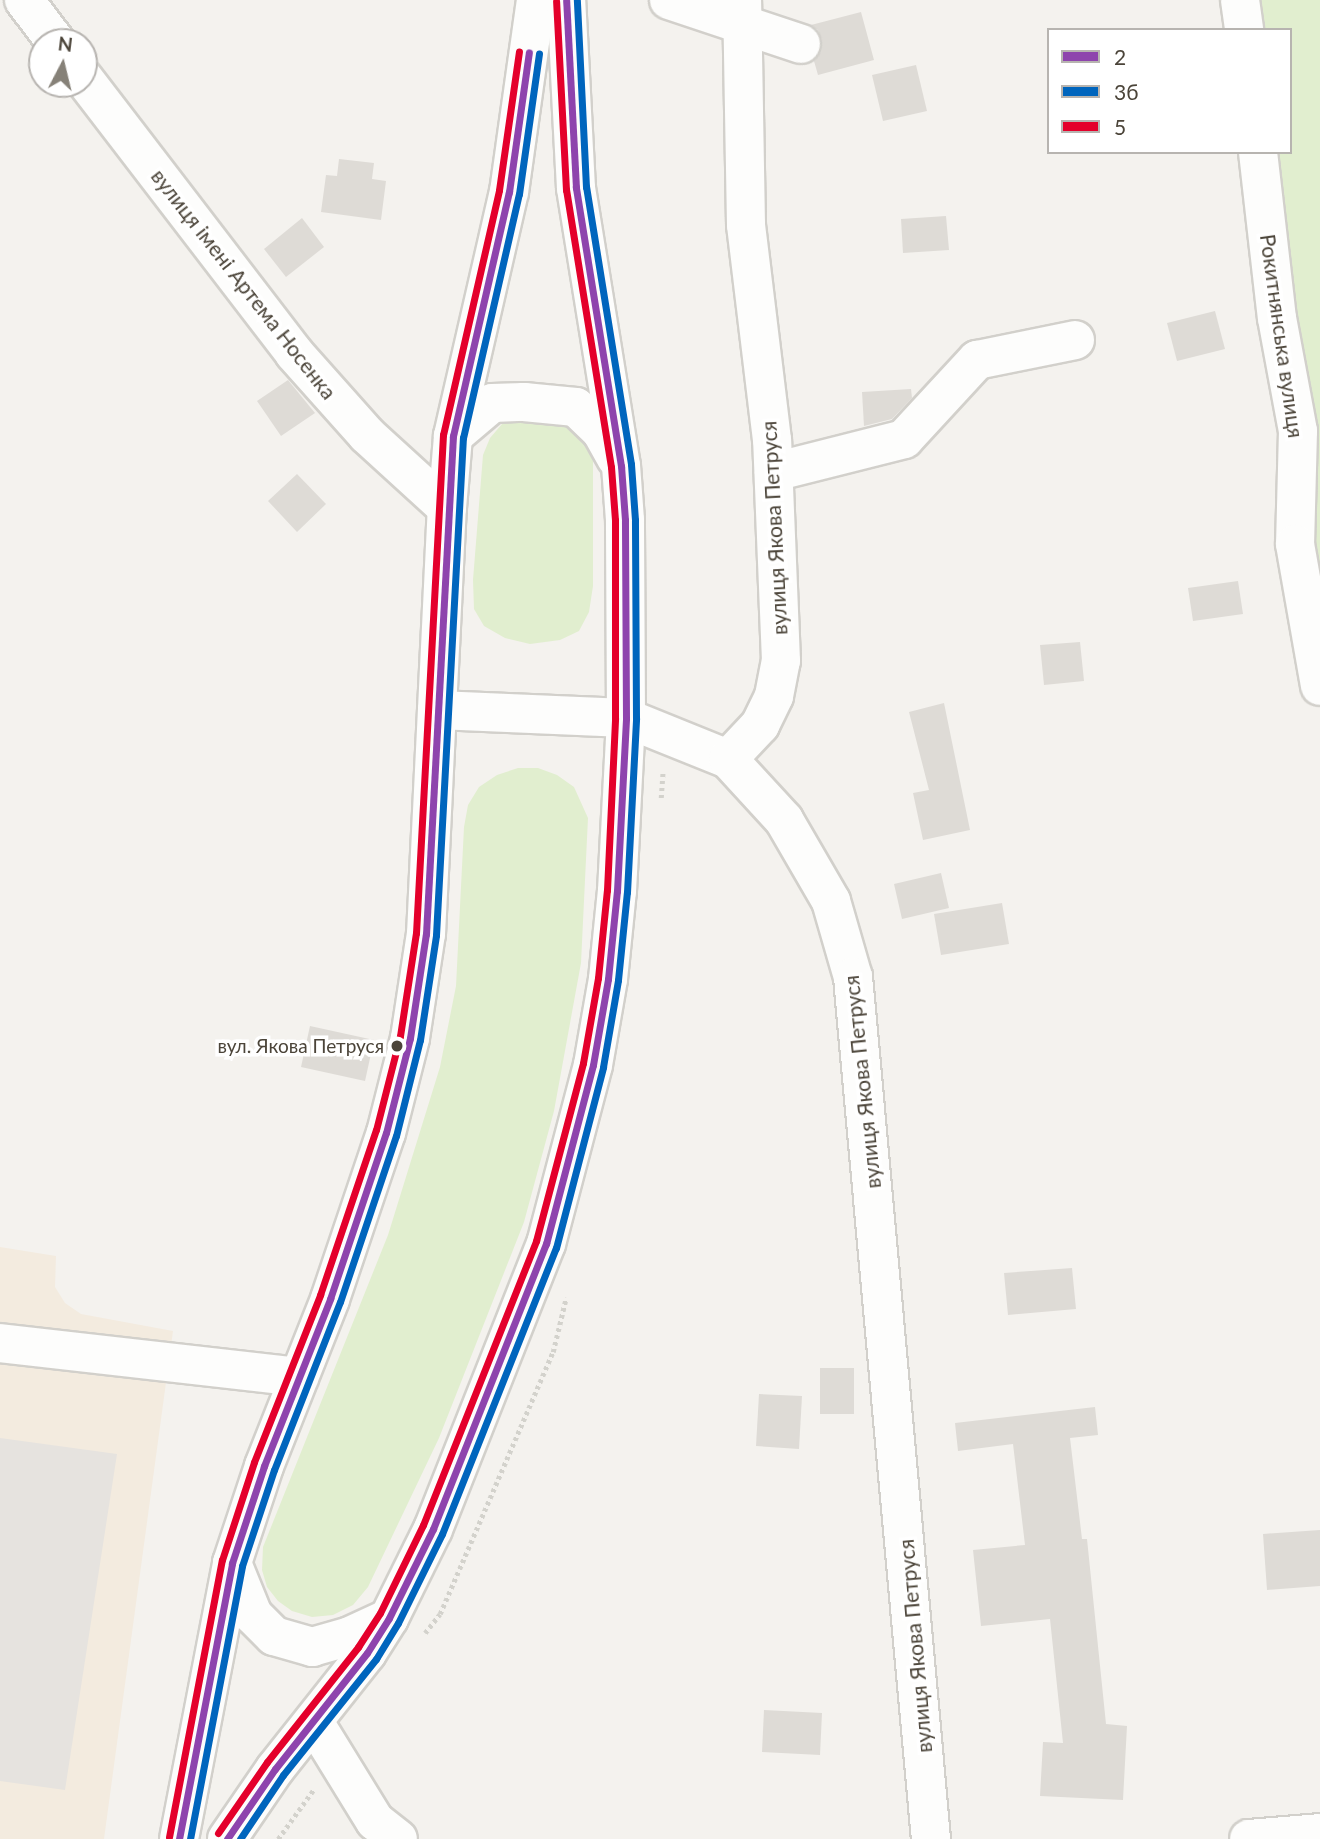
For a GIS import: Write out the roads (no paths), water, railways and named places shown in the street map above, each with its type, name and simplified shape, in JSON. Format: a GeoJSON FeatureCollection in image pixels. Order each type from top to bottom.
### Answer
{"type":"FeatureCollection","features":[{"type":"Feature","properties":{"kind":"street"},"geometry":{"type":"LineString","coordinates":[[24,0],[45,28]]}},
{"type":"Feature","properties":{"kind":"street"},"geometry":{"type":"LineString","coordinates":[[179,1839],[232,1563],[330,1299],[386,1133],[410,1038],[426,934],[453,436],[509,192],[536,0]]}},
{"type":"Feature","properties":{"kind":"street"},"geometry":{"type":"LineString","coordinates":[[227,1839],[275,1769],[314,1722],[389,1618],[433,1529],[528,1293],[573,1151],[608,979],[617,891],[626,718],[627,584],[621,466],[576,188],[566,0]]}},
{"type":"Feature","properties":{"kind":"street"},"geometry":{"type":"LineString","coordinates":[[669,0],[742,13],[801,44]]}},
{"type":"Feature","properties":{"kind":"street"},"geometry":{"type":"LineString","coordinates":[[1240,0],[1244,28]]}},
{"type":"Feature","properties":{"kind":"street","name":"вулиця Якова Петруся"},"geometry":{"type":"LineString","coordinates":[[742,13],[746,225],[774,472],[781,661],[774,696],[760,725],[728,759],[784,820],[831,901],[853,977],[931,1839]]}},
{"type":"Feature","properties":{"kind":"street","name":"вулиця імені Артема Носенка"},"geometry":{"type":"LineString","coordinates":[[98,97],[294,354],[367,435],[447,508]]}},
{"type":"Feature","properties":{"kind":"street","name":"Рокитнянська вулиця"},"geometry":{"type":"LineString","coordinates":[[1258,154],[1278,318],[1298,430],[1295,544],[1320,686]]}},
{"type":"Feature","properties":{"kind":"street"},"geometry":{"type":"LineString","coordinates":[[774,472],[904,439],[977,360],[1075,340]]}},
{"type":"Feature","properties":{"kind":"street"},"geometry":{"type":"LineString","coordinates":[[453,436],[492,403],[524,402],[576,408],[601,431],[621,466]]}},
{"type":"Feature","properties":{"kind":"street"},"geometry":{"type":"LineString","coordinates":[[438,710],[626,718],[728,759]]}},
{"type":"Feature","properties":{"kind":"street"},"geometry":{"type":"LineString","coordinates":[[0,1343],[299,1377]]}},
{"type":"Feature","properties":{"kind":"street"},"geometry":{"type":"LineString","coordinates":[[232,1563],[253,1615],[274,1636],[312,1647],[349,1636],[389,1618]]}},
{"type":"Feature","properties":{"kind":"street"},"geometry":{"type":"LineString","coordinates":[[314,1722],[381,1833]]}},
{"type":"Feature","properties":{"kind":"street"},"geometry":{"type":"LineString","coordinates":[[1249,1839],[1320,1833]]}},
{"type":"Feature","properties":{"kind":"place","name":"вул. Якова Петруся"},"geometry":{"type":"Point","coordinates":[397,1046]}}]}
